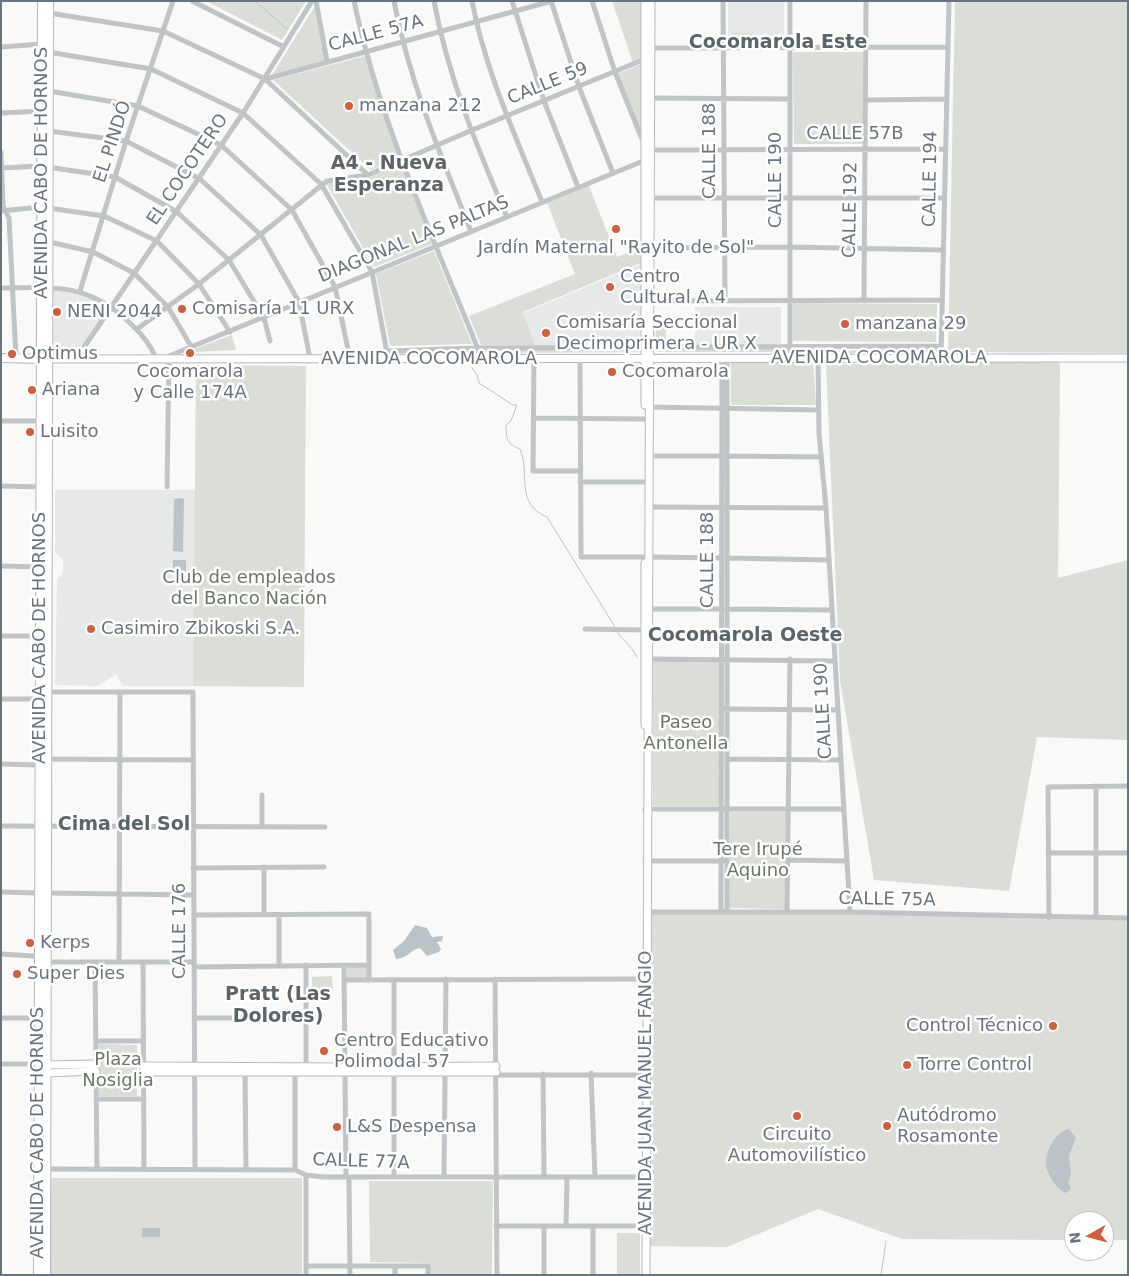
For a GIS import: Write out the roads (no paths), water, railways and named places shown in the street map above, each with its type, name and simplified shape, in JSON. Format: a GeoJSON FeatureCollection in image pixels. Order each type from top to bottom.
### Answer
{"type":"FeatureCollection","features":[{"type":"Feature","properties":{"kind":"main road","name":"AVENIDA CABO DE HORNOS"},"geometry":{"type":"LineString","coordinates":[[42,1],[49,91],[41,166],[45,208]]}},
{"type":"Feature","properties":{"kind":"main road","name":"AVENIDA CABO DE HORNOS"},"geometry":{"type":"LineString","coordinates":[[38,1275],[47,962],[43,893],[43,826],[47,759],[49,486],[45,359],[45,129],[42,111],[49,1]]}},
{"type":"Feature","properties":{"kind":"main road","name":"AVENIDA JUAN MANUEL FANGIO"},"geometry":{"type":"LineString","coordinates":[[645,1],[647,149],[651,198],[651,301],[648,347]]}},
{"type":"Feature","properties":{"kind":"main road","name":"AVENIDA JUAN MANUEL FANGIO"},"geometry":{"type":"LineString","coordinates":[[647,149],[651,98],[651,1]]}},
{"type":"Feature","properties":{"kind":"main road","name":"AVENIDA JUAN MANUEL FANGIO"},"geometry":{"type":"LineString","coordinates":[[647,659],[644,630],[650,507],[648,159]]}},
{"type":"Feature","properties":{"kind":"main road","name":"AVENIDA COCOMAROLA"},"geometry":{"type":"LineString","coordinates":[[1,358],[350,359],[388,355],[482,359],[1128,358]]}},
{"type":"Feature","properties":{"kind":"main road","name":"AVENIDA JUAN MANUEL FANGIO"},"geometry":{"type":"LineString","coordinates":[[646,1275],[646,912],[644,910],[647,861],[647,659],[650,609],[645,482],[645,419],[648,358]]}},
{"type":"Feature","properties":{"kind":"main road","name":"AVENIDA CABO DE HORNOS"},"geometry":{"type":"LineString","coordinates":[[43,826],[39,765],[40,421],[45,359]]}},
{"type":"Feature","properties":{"kind":"main road","name":"AVENIDA CABO DE HORNOS"},"geometry":{"type":"LineString","coordinates":[[43,893],[39,958],[39,1018],[45,1066],[46,1275]]}},
{"type":"Feature","properties":{"kind":"main road"},"geometry":{"type":"LineString","coordinates":[[45,1066],[96,1068]]}},
{"type":"Feature","properties":{"kind":"main road"},"geometry":{"type":"LineString","coordinates":[[143,1069],[306,1067],[345,1070]]}},
{"type":"Feature","properties":{"kind":"main road"},"geometry":{"type":"LineString","coordinates":[[245,1069],[295,1072],[394,1069],[496,1071]]}},
{"type":"Feature","properties":{"kind":"street","name":"EL PINDÓ"},"geometry":{"type":"LineString","coordinates":[[80,291],[126,141],[152,70],[173,1]]}},
{"type":"Feature","properties":{"kind":"street"},"geometry":{"type":"LineString","coordinates":[[192,1],[284,47]]}},
{"type":"Feature","properties":{"kind":"street"},"geometry":{"type":"LineString","coordinates":[[314,1],[327,62]]}},
{"type":"Feature","properties":{"kind":"street","name":"EL COCOTERO"},"geometry":{"type":"LineString","coordinates":[[112,307],[200,179],[314,1]]}},
{"type":"Feature","properties":{"kind":"street"},"geometry":{"type":"LineString","coordinates":[[354,1],[365,51],[402,160],[482,359]]}},
{"type":"Feature","properties":{"kind":"street"},"geometry":{"type":"LineString","coordinates":[[394,1],[401,41],[436,145],[471,231]]}},
{"type":"Feature","properties":{"kind":"street"},"geometry":{"type":"LineString","coordinates":[[434,1],[440,32],[470,130],[507,217]]}},
{"type":"Feature","properties":{"kind":"street"},"geometry":{"type":"LineString","coordinates":[[472,1],[476,21],[507,115],[542,202]]}},
{"type":"Feature","properties":{"kind":"street"},"geometry":{"type":"LineString","coordinates":[[512,1],[544,101],[578,187]]}},
{"type":"Feature","properties":{"kind":"street"},"geometry":{"type":"LineString","coordinates":[[551,1],[579,86],[613,173]]}},
{"type":"Feature","properties":{"kind":"street","name":"CALLE 57A"},"geometry":{"type":"LineString","coordinates":[[265,79],[551,1]]}},
{"type":"Feature","properties":{"kind":"street"},"geometry":{"type":"LineString","coordinates":[[592,1],[615,72],[647,149]]}},
{"type":"Feature","properties":{"kind":"street","name":"CALLE 188"},"geometry":{"type":"LineString","coordinates":[[723,1],[725,301]]}},
{"type":"Feature","properties":{"kind":"street","name":"CALLE 190"},"geometry":{"type":"LineString","coordinates":[[790,358],[789,48],[791,1]]}},
{"type":"Feature","properties":{"kind":"street","name":"CALLE 192"},"geometry":{"type":"LineString","coordinates":[[864,300],[867,100],[866,1]]}},
{"type":"Feature","properties":{"kind":"street","name":"CALLE 194"},"geometry":{"type":"LineString","coordinates":[[941,358],[948,1]]}},
{"type":"Feature","properties":{"kind":"street"},"geometry":{"type":"LineString","coordinates":[[49,14],[163,31],[265,79],[368,176]]}},
{"type":"Feature","properties":{"kind":"street"},"geometry":{"type":"LineString","coordinates":[[1,47],[45,49],[152,70],[243,113],[321,184],[372,272],[388,355],[478,348],[790,345],[941,346]]}},
{"type":"Feature","properties":{"kind":"street"},"geometry":{"type":"LineString","coordinates":[[651,48],[948,47]]}},
{"type":"Feature","properties":{"kind":"street","name":"CALLE 59"},"geometry":{"type":"LineString","coordinates":[[321,184],[327,181],[368,176],[470,130],[645,59]]}},
{"type":"Feature","properties":{"kind":"street"},"geometry":{"type":"LineString","coordinates":[[49,91],[138,106],[221,145],[292,210],[335,287],[350,359]]}},
{"type":"Feature","properties":{"kind":"street"},"geometry":{"type":"LineString","coordinates":[[651,98],[789,99]]}},
{"type":"Feature","properties":{"kind":"street"},"geometry":{"type":"LineString","coordinates":[[867,100],[946,99]]}},
{"type":"Feature","properties":{"kind":"street"},"geometry":{"type":"LineString","coordinates":[[1,113],[42,111]]}},
{"type":"Feature","properties":{"kind":"street"},"geometry":{"type":"LineString","coordinates":[[45,129],[126,141],[200,179],[261,235],[299,302],[310,359]]}},
{"type":"Feature","properties":{"kind":"street","name":"CALLE 57B"},"geometry":{"type":"LineString","coordinates":[[647,149],[945,149]]}},
{"type":"Feature","properties":{"kind":"street"},"geometry":{"type":"LineString","coordinates":[[1,152],[3,206],[9,218],[16,358]]}},
{"type":"Feature","properties":{"kind":"street","name":"DIAGONAL LAS PALTAS"},"geometry":{"type":"LineString","coordinates":[[168,359],[169,356],[648,159]]}},
{"type":"Feature","properties":{"kind":"street"},"geometry":{"type":"LineString","coordinates":[[2,168],[41,166]]}},
{"type":"Feature","properties":{"kind":"street"},"geometry":{"type":"LineString","coordinates":[[54,168],[115,177],[177,212],[229,260],[264,318],[270,342]]}},
{"type":"Feature","properties":{"kind":"street"},"geometry":{"type":"LineString","coordinates":[[137,329],[199,284],[292,210],[321,184]]}},
{"type":"Feature","properties":{"kind":"street"},"geometry":{"type":"LineString","coordinates":[[651,198],[944,198]]}},
{"type":"Feature","properties":{"kind":"street"},"geometry":{"type":"LineString","coordinates":[[4,211],[45,208],[104,216],[157,241],[199,284],[230,332]]}},
{"type":"Feature","properties":{"kind":"street"},"geometry":{"type":"LineString","coordinates":[[54,243],[93,252],[134,273],[168,307],[192,348]]}},
{"type":"Feature","properties":{"kind":"street"},"geometry":{"type":"LineString","coordinates":[[651,248],[790,247],[943,250]]}},
{"type":"Feature","properties":{"kind":"street"},"geometry":{"type":"LineString","coordinates":[[1,288],[45,287],[80,291],[112,307],[137,329],[156,359]]}},
{"type":"Feature","properties":{"kind":"street"},"geometry":{"type":"LineString","coordinates":[[651,301],[942,300]]}},
{"type":"Feature","properties":{"kind":"street"},"geometry":{"type":"LineString","coordinates":[[76,359],[112,307]]}},
{"type":"Feature","properties":{"kind":"street","name":"CALLE 188"},"geometry":{"type":"LineString","coordinates":[[724,912],[725,358]]}},
{"type":"Feature","properties":{"kind":"street","name":"CALLE 190"},"geometry":{"type":"LineString","coordinates":[[818,358],[818,410],[826,508],[850,912]]}},
{"type":"Feature","properties":{"kind":"street"},"geometry":{"type":"LineString","coordinates":[[167,487],[168,359]]}},
{"type":"Feature","properties":{"kind":"street"},"geometry":{"type":"LineString","coordinates":[[534,359],[533,471],[580,471]]}},
{"type":"Feature","properties":{"kind":"street"},"geometry":{"type":"LineString","coordinates":[[580,359],[581,557],[829,560]]}},
{"type":"Feature","properties":{"kind":"street"},"geometry":{"type":"LineString","coordinates":[[650,407],[818,410]]}},
{"type":"Feature","properties":{"kind":"street"},"geometry":{"type":"LineString","coordinates":[[534,418],[645,419]]}},
{"type":"Feature","properties":{"kind":"street"},"geometry":{"type":"LineString","coordinates":[[1,421],[40,421]]}},
{"type":"Feature","properties":{"kind":"street"},"geometry":{"type":"LineString","coordinates":[[650,456],[821,458]]}},
{"type":"Feature","properties":{"kind":"street"},"geometry":{"type":"LineString","coordinates":[[580,482],[645,482]]}},
{"type":"Feature","properties":{"kind":"street"},"geometry":{"type":"LineString","coordinates":[[1,486],[49,486]]}},
{"type":"Feature","properties":{"kind":"street"},"geometry":{"type":"LineString","coordinates":[[650,507],[826,508]]}},
{"type":"Feature","properties":{"kind":"street"},"geometry":{"type":"LineString","coordinates":[[1,566],[40,567]]}},
{"type":"Feature","properties":{"kind":"street"},"geometry":{"type":"LineString","coordinates":[[650,609],[832,610]]}},
{"type":"Feature","properties":{"kind":"street"},"geometry":{"type":"LineString","coordinates":[[586,629],[644,630]]}},
{"type":"Feature","properties":{"kind":"street"},"geometry":{"type":"LineString","coordinates":[[1,636],[40,636]]}},
{"type":"Feature","properties":{"kind":"street"},"geometry":{"type":"LineString","coordinates":[[647,659],[835,660]]}},
{"type":"Feature","properties":{"kind":"street"},"geometry":{"type":"LineString","coordinates":[[787,912],[790,659]]}},
{"type":"Feature","properties":{"kind":"street"},"geometry":{"type":"LineString","coordinates":[[1,699],[40,700],[43,692],[120,692],[120,962]]}},
{"type":"Feature","properties":{"kind":"street","name":"CALLE 176"},"geometry":{"type":"LineString","coordinates":[[120,692],[193,692],[195,1169]]}},
{"type":"Feature","properties":{"kind":"street"},"geometry":{"type":"LineString","coordinates":[[724,709],[789,708],[838,710]]}},
{"type":"Feature","properties":{"kind":"street","name":"CALLE 188"},"geometry":{"type":"LineString","coordinates":[[724,709],[727,759],[724,809]]}},
{"type":"Feature","properties":{"kind":"street"},"geometry":{"type":"LineString","coordinates":[[47,759],[121,758],[193,760]]}},
{"type":"Feature","properties":{"kind":"street"},"geometry":{"type":"LineString","coordinates":[[727,759],[841,760]]}},
{"type":"Feature","properties":{"kind":"street"},"geometry":{"type":"LineString","coordinates":[[1,764],[39,765]]}},
{"type":"Feature","properties":{"kind":"street"},"geometry":{"type":"LineString","coordinates":[[1049,918],[1048,786],[1128,786]]}},
{"type":"Feature","properties":{"kind":"street"},"geometry":{"type":"LineString","coordinates":[[1096,786],[1096,918]]}},
{"type":"Feature","properties":{"kind":"street"},"geometry":{"type":"LineString","coordinates":[[262,795],[262,827]]}},
{"type":"Feature","properties":{"kind":"street"},"geometry":{"type":"LineString","coordinates":[[647,809],[844,809]]}},
{"type":"Feature","properties":{"kind":"street"},"geometry":{"type":"LineString","coordinates":[[1,826],[325,827]]}},
{"type":"Feature","properties":{"kind":"street"},"geometry":{"type":"LineString","coordinates":[[1048,853],[1128,853]]}},
{"type":"Feature","properties":{"kind":"street"},"geometry":{"type":"LineString","coordinates":[[788,860],[847,861]]}},
{"type":"Feature","properties":{"kind":"street"},"geometry":{"type":"LineString","coordinates":[[647,861],[724,861]]}},
{"type":"Feature","properties":{"kind":"street"},"geometry":{"type":"LineString","coordinates":[[264,867],[264,915]]}},
{"type":"Feature","properties":{"kind":"street"},"geometry":{"type":"LineString","coordinates":[[193,868],[324,868]]}},
{"type":"Feature","properties":{"kind":"street"},"geometry":{"type":"LineString","coordinates":[[1,892],[193,895]]}},
{"type":"Feature","properties":{"kind":"street","name":"CALLE 75A"},"geometry":{"type":"LineString","coordinates":[[646,912],[850,912],[1049,918],[1128,918]]}},
{"type":"Feature","properties":{"kind":"street"},"geometry":{"type":"LineString","coordinates":[[194,915],[369,914],[369,980]]}},
{"type":"Feature","properties":{"kind":"street"},"geometry":{"type":"LineString","coordinates":[[279,915],[279,966]]}},
{"type":"Feature","properties":{"kind":"street"},"geometry":{"type":"LineString","coordinates":[[1,954],[23,954],[47,962],[143,962],[279,966],[369,965]]}},
{"type":"Feature","properties":{"kind":"street"},"geometry":{"type":"LineString","coordinates":[[95,962],[97,1169]]}},
{"type":"Feature","properties":{"kind":"street"},"geometry":{"type":"LineString","coordinates":[[143,962],[144,1169]]}},
{"type":"Feature","properties":{"kind":"street"},"geometry":{"type":"LineString","coordinates":[[306,966],[306,1067]]}},
{"type":"Feature","properties":{"kind":"street"},"geometry":{"type":"LineString","coordinates":[[344,966],[350,1275]]}},
{"type":"Feature","properties":{"kind":"street"},"geometry":{"type":"LineString","coordinates":[[444,1177],[446,979]]}},
{"type":"Feature","properties":{"kind":"street"},"geometry":{"type":"LineString","coordinates":[[495,979],[497,1275]]}},
{"type":"Feature","properties":{"kind":"street"},"geometry":{"type":"LineString","coordinates":[[344,980],[646,979]]}},
{"type":"Feature","properties":{"kind":"street"},"geometry":{"type":"LineString","coordinates":[[394,980],[394,1177]]}},
{"type":"Feature","properties":{"kind":"street"},"geometry":{"type":"LineString","coordinates":[[1,1018],[39,1018]]}},
{"type":"Feature","properties":{"kind":"street"},"geometry":{"type":"LineString","coordinates":[[194,1018],[306,1018]]}},
{"type":"Feature","properties":{"kind":"street"},"geometry":{"type":"LineString","coordinates":[[96,1041],[143,1041]]}},
{"type":"Feature","properties":{"kind":"street"},"geometry":{"type":"LineString","coordinates":[[1,1064],[45,1066]]}},
{"type":"Feature","properties":{"kind":"street"},"geometry":{"type":"LineString","coordinates":[[245,1069],[246,1169]]}},
{"type":"Feature","properties":{"kind":"street"},"geometry":{"type":"LineString","coordinates":[[496,1071],[543,1074],[646,1074]]}},
{"type":"Feature","properties":{"kind":"street"},"geometry":{"type":"LineString","coordinates":[[295,1072],[295,1170]]}},
{"type":"Feature","properties":{"kind":"street"},"geometry":{"type":"LineString","coordinates":[[591,1073],[594,1177]]}},
{"type":"Feature","properties":{"kind":"street"},"geometry":{"type":"LineString","coordinates":[[543,1074],[544,1177]]}},
{"type":"Feature","properties":{"kind":"street"},"geometry":{"type":"LineString","coordinates":[[96,1099],[144,1099]]}},
{"type":"Feature","properties":{"kind":"street","name":"CALLE 77A"},"geometry":{"type":"LineString","coordinates":[[46,1169],[295,1170],[306,1175],[348,1177],[646,1177]]}},
{"type":"Feature","properties":{"kind":"street"},"geometry":{"type":"LineString","coordinates":[[306,1175],[306,1275]]}},
{"type":"Feature","properties":{"kind":"street"},"geometry":{"type":"LineString","coordinates":[[566,1226],[567,1177]]}},
{"type":"Feature","properties":{"kind":"street"},"geometry":{"type":"LineString","coordinates":[[496,1226],[646,1226]]}},
{"type":"Feature","properties":{"kind":"street"},"geometry":{"type":"LineString","coordinates":[[544,1226],[544,1275]]}},
{"type":"Feature","properties":{"kind":"street"},"geometry":{"type":"LineString","coordinates":[[593,1226],[593,1275]]}},
{"type":"Feature","properties":{"kind":"street"},"geometry":{"type":"LineString","coordinates":[[306,1266],[428,1266],[428,1275]]}},
{"type":"Feature","properties":{"kind":"street"},"geometry":{"type":"LineString","coordinates":[[395,1266],[395,1275]]}},
{"type":"Feature","properties":{"kind":"waterway"},"geometry":{"type":"LineString","coordinates":[[255,1],[287,29]]}},
{"type":"Feature","properties":{"kind":"waterway"},"geometry":{"type":"LineString","coordinates":[[472,368],[477,375],[479,383],[513,405],[517,405],[511,421],[506,425],[506,434],[510,443],[520,449],[523,459],[525,487],[530,504],[547,517],[615,627]]}},
{"type":"Feature","properties":{"kind":"waterway"},"geometry":{"type":"LineString","coordinates":[[617,631],[637,657]]}},
{"type":"Feature","properties":{"kind":"waterway"},"geometry":{"type":"LineString","coordinates":[[881,1275],[886,1241]]}},
{"type":"Feature","properties":{"kind":"place","name":"manzana 212"},"geometry":{"type":"Point","coordinates":[349,106]}},
{"type":"Feature","properties":{"kind":"place","name":"Jardín Maternal \"Rayito de Sol\""},"geometry":{"type":"Point","coordinates":[616,229]}},
{"type":"Feature","properties":{"kind":"place","name":"Centro Cultural A 4"},"geometry":{"type":"Point","coordinates":[610,287]}},
{"type":"Feature","properties":{"kind":"place","name":"Comisaría 11 URX"},"geometry":{"type":"Point","coordinates":[182,309]}},
{"type":"Feature","properties":{"kind":"place","name":"NENI 2044"},"geometry":{"type":"Point","coordinates":[57,312]}},
{"type":"Feature","properties":{"kind":"place","name":"manzana 29"},"geometry":{"type":"Point","coordinates":[845,324]}},
{"type":"Feature","properties":{"kind":"place","name":"Comisaría Seccional Decimoprimera - UR X"},"geometry":{"type":"Point","coordinates":[546,333]}},
{"type":"Feature","properties":{"kind":"place","name":"Cocomarola y Calle 174A"},"geometry":{"type":"Point","coordinates":[190,353]}},
{"type":"Feature","properties":{"kind":"place","name":"Optimus"},"geometry":{"type":"Point","coordinates":[12,354]}},
{"type":"Feature","properties":{"kind":"place","name":"Cocomarola"},"geometry":{"type":"Point","coordinates":[612,372]}},
{"type":"Feature","properties":{"kind":"place","name":"Ariana"},"geometry":{"type":"Point","coordinates":[32,390]}},
{"type":"Feature","properties":{"kind":"place","name":"Luisito"},"geometry":{"type":"Point","coordinates":[30,432]}},
{"type":"Feature","properties":{"kind":"place","name":"Casimiro Zbikoski S.A."},"geometry":{"type":"Point","coordinates":[91,629]}},
{"type":"Feature","properties":{"kind":"place","name":"Kerps"},"geometry":{"type":"Point","coordinates":[30,943]}},
{"type":"Feature","properties":{"kind":"place","name":"Super Dies"},"geometry":{"type":"Point","coordinates":[17,974]}},
{"type":"Feature","properties":{"kind":"place","name":"Control Técnico"},"geometry":{"type":"Point","coordinates":[1053,1026]}},
{"type":"Feature","properties":{"kind":"place","name":"Centro Educativo Polimodal 57"},"geometry":{"type":"Point","coordinates":[324,1051]}},
{"type":"Feature","properties":{"kind":"place","name":"Torre Control"},"geometry":{"type":"Point","coordinates":[907,1065]}},
{"type":"Feature","properties":{"kind":"place","name":"Circuito Automovilístico"},"geometry":{"type":"Point","coordinates":[797,1116]}},
{"type":"Feature","properties":{"kind":"place","name":"Autódromo Rosamonte"},"geometry":{"type":"Point","coordinates":[887,1126]}},
{"type":"Feature","properties":{"kind":"place","name":"L&S Despensa"},"geometry":{"type":"Point","coordinates":[337,1127]}},
{"type":"Feature","properties":{"kind":"district","name":"Cocomarola Este"},"geometry":{"type":"Point","coordinates":[778,43]}},
{"type":"Feature","properties":{"kind":"district","name":"A4 - Nueva Esperanza"},"geometry":{"type":"Point","coordinates":[389,175]}},
{"type":"Feature","properties":{"kind":"district","name":"Cocomarola Oeste"},"geometry":{"type":"Point","coordinates":[745,636]}},
{"type":"Feature","properties":{"kind":"district","name":"Cima del Sol"},"geometry":{"type":"Point","coordinates":[124,825]}},
{"type":"Feature","properties":{"kind":"district","name":"Pratt (Las Dolores)"},"geometry":{"type":"Point","coordinates":[278,1006]}},
{"type":"Feature","properties":{"kind":"park label","name":"Club de empleados del Banco Nación"},"geometry":{"type":"Point","coordinates":[249,588]}},
{"type":"Feature","properties":{"kind":"park label","name":"Paseo Antonella"},"geometry":{"type":"Point","coordinates":[686,733]}},
{"type":"Feature","properties":{"kind":"park label","name":"Tere Irupé Aquino"},"geometry":{"type":"Point","coordinates":[758,860]}},
{"type":"Feature","properties":{"kind":"park label","name":"Plaza Nosiglia"},"geometry":{"type":"Point","coordinates":[118,1070]}}]}
